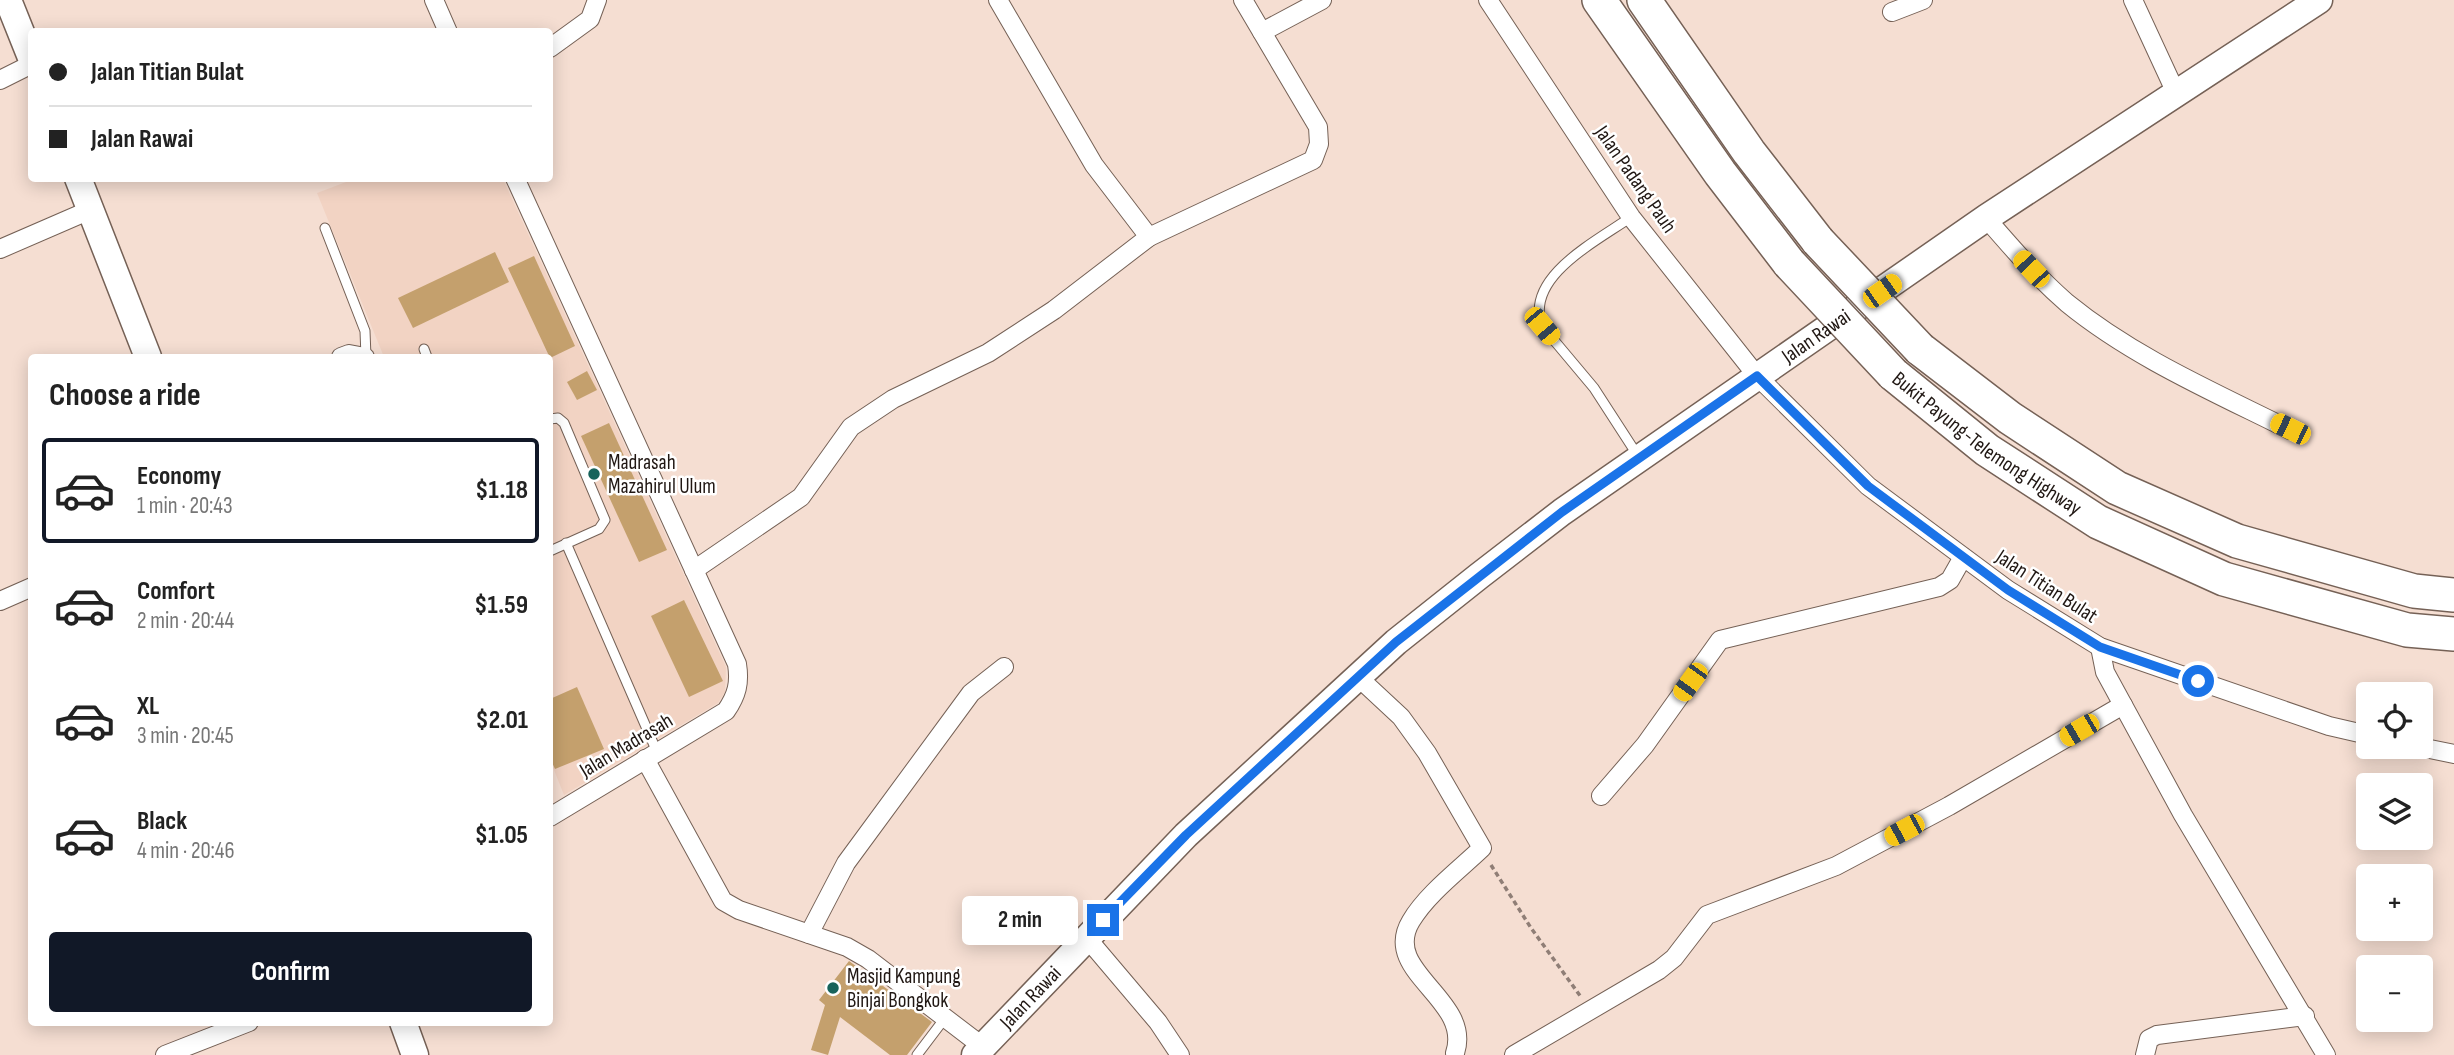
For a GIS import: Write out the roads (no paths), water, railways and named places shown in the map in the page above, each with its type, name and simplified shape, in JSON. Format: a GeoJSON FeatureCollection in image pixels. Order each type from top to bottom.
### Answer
{"type":"FeatureCollection","features":[{"type":"Feature","properties":{"kind":"highway","name":"Bukit Payung-Telemong Highway"},"geometry":{"type":"LineString","coordinates":[[1599,0],[1720,173],[1789,263],[1893,374],[1987,450],[2098,522],[2224,579],[2407,630],[2454,634]]}},
{"type":"Feature","properties":{"kind":"highway","name":"Bukit Payung-Telemong Highway"},"geometry":{"type":"LineString","coordinates":[[1644,0],[1749,152],[1818,241],[1920,349],[2010,418],[2117,488],[2237,541],[2414,591],[2454,595]]}},
{"type":"Feature","properties":{"kind":"main road"},"geometry":{"type":"LineString","coordinates":[[8,0],[28,52]]}},
{"type":"Feature","properties":{"kind":"main road","name":"Jalan Rawai"},"geometry":{"type":"LineString","coordinates":[[978,1051],[1186,835],[1396,642],[1479,576],[1639,458],[1986,218],[2319,0]]}},
{"type":"Feature","properties":{"kind":"main road"},"geometry":{"type":"LineString","coordinates":[[80,182],[147,354]]}},
{"type":"Feature","properties":{"kind":"main road"},"geometry":{"type":"LineString","coordinates":[[405,1026],[415,1055]]}},
{"type":"Feature","properties":{"kind":"street"},"geometry":{"type":"LineString","coordinates":[[434,0],[446,28]]}},
{"type":"Feature","properties":{"kind":"street"},"geometry":{"type":"LineString","coordinates":[[553,46],[590,19],[597,0]]}},
{"type":"Feature","properties":{"kind":"street"},"geometry":{"type":"LineString","coordinates":[[998,0],[1094,165],[1149,237]]}},
{"type":"Feature","properties":{"kind":"street"},"geometry":{"type":"LineString","coordinates":[[517,182],[694,570],[801,497],[851,427],[893,399],[988,353],[1054,310],[1149,237],[1313,160],[1320,144],[1318,127],[1243,0]]}},
{"type":"Feature","properties":{"kind":"street"},"geometry":{"type":"LineString","coordinates":[[1262,32],[1322,0]]}},
{"type":"Feature","properties":{"kind":"street","name":"Jalan Padang Pauh"},"geometry":{"type":"LineString","coordinates":[[1488,0],[1631,217],[1757,376]]}},
{"type":"Feature","properties":{"kind":"street"},"geometry":{"type":"LineString","coordinates":[[1892,12],[1923,0]]}},
{"type":"Feature","properties":{"kind":"street"},"geometry":{"type":"LineString","coordinates":[[2133,0],[2176,93]]}},
{"type":"Feature","properties":{"kind":"street"},"geometry":{"type":"LineString","coordinates":[[0,80],[28,64]]}},
{"type":"Feature","properties":{"kind":"street"},"geometry":{"type":"LineString","coordinates":[[0,249],[90,210]]}},
{"type":"Feature","properties":{"kind":"street"},"geometry":{"type":"LineString","coordinates":[[1986,218],[2041,279],[2124,343],[2195,383],[2290,429]]}},
{"type":"Feature","properties":{"kind":"street","name":"Jalan Titian Bulat"},"geometry":{"type":"LineString","coordinates":[[1757,376],[1868,486],[2043,613],[2100,647],[2329,726],[2356,732]]}},
{"type":"Feature","properties":{"kind":"street"},"geometry":{"type":"LineString","coordinates":[[1601,796],[1645,745],[1720,640],[1939,587],[1950,580],[1963,557]]}},
{"type":"Feature","properties":{"kind":"street","name":"Jalan Madrasah"},"geometry":{"type":"LineString","coordinates":[[553,815],[726,712],[736,696],[737,664],[694,570]]}},
{"type":"Feature","properties":{"kind":"street"},"geometry":{"type":"LineString","coordinates":[[0,601],[28,589]]}},
{"type":"Feature","properties":{"kind":"street"},"geometry":{"type":"LineString","coordinates":[[2100,647],[2105,672],[2183,815],[2326,1055]]}},
{"type":"Feature","properties":{"kind":"street"},"geometry":{"type":"LineString","coordinates":[[809,934],[846,863],[971,693],[1004,667]]}},
{"type":"Feature","properties":{"kind":"street"},"geometry":{"type":"LineString","coordinates":[[1357,677],[1401,717],[1427,753],[1482,848],[1415,915],[1404,941],[1408,960],[1456,1023],[1459,1040],[1454,1054]]}},
{"type":"Feature","properties":{"kind":"street"},"geometry":{"type":"LineString","coordinates":[[1514,1055],[1674,958],[1707,915],[1836,866],[1949,806],[2123,705]]}},
{"type":"Feature","properties":{"kind":"street"},"geometry":{"type":"LineString","coordinates":[[2433,750],[2454,754]]}},
{"type":"Feature","properties":{"kind":"street"},"geometry":{"type":"LineString","coordinates":[[651,756],[723,901],[868,959],[945,1018],[978,1051]]}},
{"type":"Feature","properties":{"kind":"street"},"geometry":{"type":"LineString","coordinates":[[1086,937],[1158,1022],[1180,1055]]}},
{"type":"Feature","properties":{"kind":"street"},"geometry":{"type":"LineString","coordinates":[[2145,1055],[2147,1043],[2157,1035],[2305,1016]]}},
{"type":"Feature","properties":{"kind":"street"},"geometry":{"type":"LineString","coordinates":[[165,1055],[239,1026]]}},
{"type":"Feature","properties":{"kind":"lane"},"geometry":{"type":"LineString","coordinates":[[1631,217],[1552,275],[1540,295],[1538,316],[1542,326],[1594,388],[1639,458]]}},
{"type":"Feature","properties":{"kind":"lane"},"geometry":{"type":"LineString","coordinates":[[325,228],[365,331],[366,354]]}},
{"type":"Feature","properties":{"kind":"lane"},"geometry":{"type":"LineString","coordinates":[[553,419],[564,422],[605,516],[605,524],[600,529],[553,550]]}},
{"type":"Feature","properties":{"kind":"lane"},"geometry":{"type":"LineString","coordinates":[[566,543],[651,756]]}},
{"type":"Feature","properties":{"kind":"lane"},"geometry":{"type":"LineString","coordinates":[[917,1055],[945,1018]]}},
{"type":"Feature","properties":{"kind":"place","name":"Madrasah Mazahirul Ulum"},"geometry":{"type":"Point","coordinates":[594,474]}},
{"type":"Feature","properties":{"kind":"place","name":"Masjid Kampung Binjai Bongkok"},"geometry":{"type":"Point","coordinates":[833,988]}}]}
